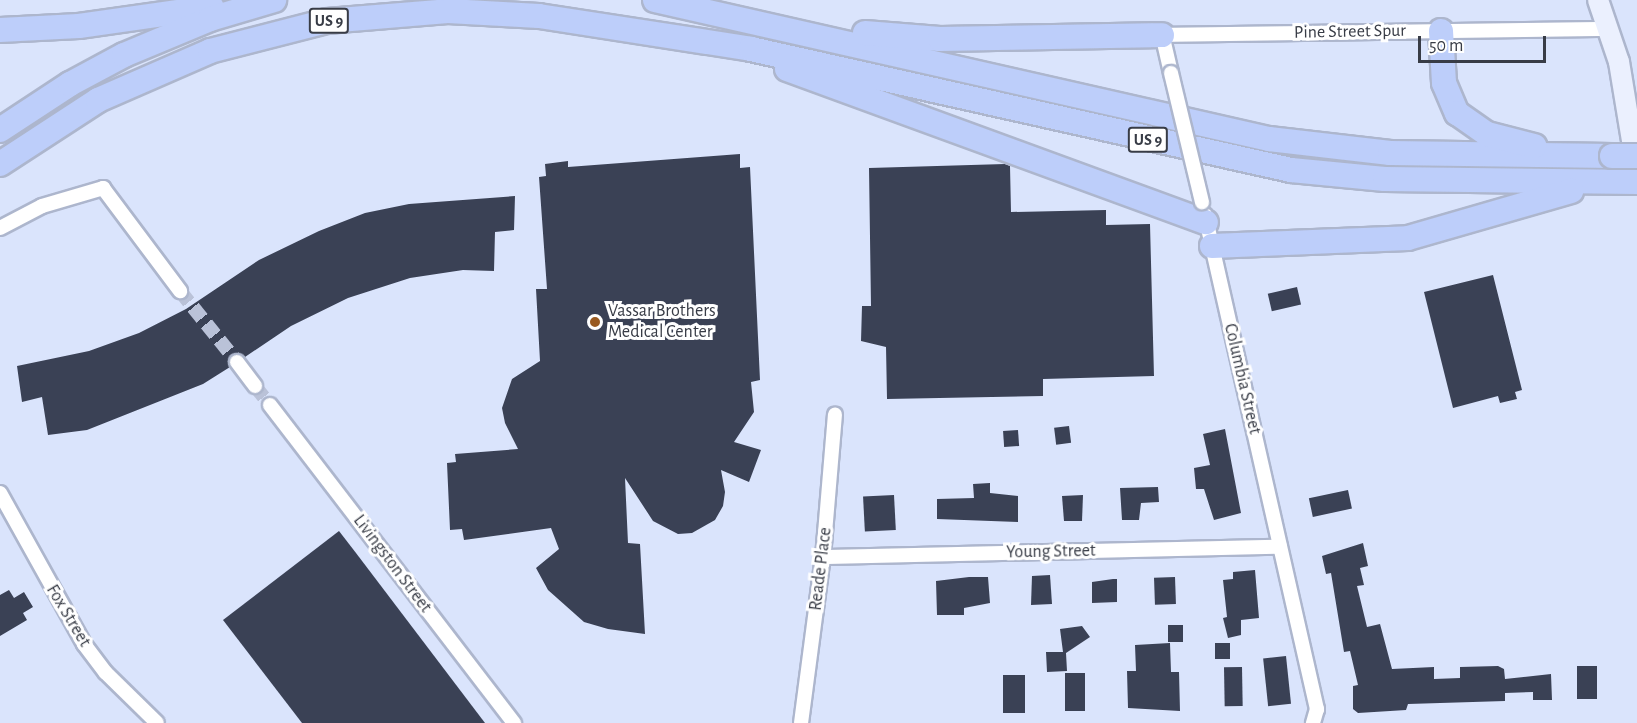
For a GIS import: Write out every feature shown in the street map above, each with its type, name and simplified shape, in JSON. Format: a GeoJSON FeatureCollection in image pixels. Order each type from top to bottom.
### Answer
{"type":"FeatureCollection","features":[{"type":"Feature","properties":{"kind":"highway"},"geometry":{"type":"LineString","coordinates":[[0,30],[101,24],[259,0]]}},
{"type":"Feature","properties":{"kind":"highway"},"geometry":{"type":"LineString","coordinates":[[0,130],[70,84],[124,55],[190,26],[274,0]]}},
{"type":"Feature","properties":{"kind":"highway","name":"US 9"},"geometry":{"type":"LineString","coordinates":[[655,0],[1279,141],[1390,153],[1637,156]]}},
{"type":"Feature","properties":{"kind":"highway","name":"US 9"},"geometry":{"type":"LineString","coordinates":[[0,164],[71,116],[153,73],[236,42],[327,21],[406,12],[477,11],[549,17],[690,39],[823,64],[1291,170],[1384,179],[1625,182]]}},
{"type":"Feature","properties":{"kind":"highway"},"geometry":{"type":"LineString","coordinates":[[760,22],[922,38],[1162,35]]}},
{"type":"Feature","properties":{"kind":"highway"},"geometry":{"type":"LineString","coordinates":[[1441,31],[1444,83],[1450,100],[1465,122],[1500,138],[1604,156]]}},
{"type":"Feature","properties":{"kind":"highway"},"geometry":{"type":"LineString","coordinates":[[690,39],[760,59],[1204,212]]}},
{"type":"Feature","properties":{"kind":"highway"},"geometry":{"type":"LineString","coordinates":[[1212,246],[1408,238],[1520,203],[1625,182]]}},
{"type":"Feature","properties":{"kind":"street"},"geometry":{"type":"LineString","coordinates":[[1598,0],[1610,29],[1627,101],[1637,171]]}},
{"type":"Feature","properties":{"kind":"street","name":"Pine Street Spur"},"geometry":{"type":"LineString","coordinates":[[1162,35],[1610,29]]}},
{"type":"Feature","properties":{"kind":"street","name":"Columbia Street"},"geometry":{"type":"LineString","coordinates":[[1162,35],[1317,709],[1313,723]]}},
{"type":"Feature","properties":{"kind":"street"},"geometry":{"type":"LineString","coordinates":[[0,228],[42,206],[103,188],[180,291]]}},
{"type":"Feature","properties":{"kind":"street"},"geometry":{"type":"LineString","coordinates":[[237,362],[255,386]]}},
{"type":"Feature","properties":{"kind":"street","name":"Livingston Street"},"geometry":{"type":"LineString","coordinates":[[270,405],[514,723]]}},
{"type":"Feature","properties":{"kind":"street","name":"Reade Place"},"geometry":{"type":"LineString","coordinates":[[801,723],[823,557],[835,415]]}},
{"type":"Feature","properties":{"kind":"street","name":"Fox Street"},"geometry":{"type":"LineString","coordinates":[[0,493],[84,644],[106,673],[157,723]]}},
{"type":"Feature","properties":{"kind":"street","name":"Young Street"},"geometry":{"type":"LineString","coordinates":[[823,557],[1280,547]]}},
{"type":"Feature","properties":{"kind":"building"},"geometry":{"type":"Polygon","coordinates":[[[740,154],[740,168],[750,167],[760,380],[751,382],[754,412],[734,442],[761,450],[749,482],[721,470],[725,492],[723,506],[715,520],[692,533],[678,534],[653,521],[625,478],[628,543],[640,544],[645,634],[608,629],[584,622],[548,590],[536,568],[559,549],[551,528],[464,540],[462,529],[450,530],[447,463],[456,462],[455,454],[518,449],[505,423],[502,408],[512,379],[540,361],[536,289],[547,289],[539,177],[546,176],[545,164],[568,161],[568,167],[740,154]]]}},
{"type":"Feature","properties":{"kind":"building"},"geometry":{"type":"Polygon","coordinates":[[[1005,164],[1010,166],[1011,212],[1106,210],[1106,225],[1150,224],[1154,376],[1043,379],[1043,396],[887,399],[886,347],[861,341],[862,306],[871,306],[869,168],[1005,164]]]}},
{"type":"Feature","properties":{"kind":"building"},"geometry":{"type":"Polygon","coordinates":[[[515,196],[514,230],[495,232],[494,271],[463,270],[410,278],[348,298],[291,326],[245,357],[232,355],[230,367],[203,384],[87,430],[48,435],[42,397],[22,402],[17,366],[89,351],[139,333],[186,309],[259,260],[319,231],[365,213],[409,204],[515,196]]]}},
{"type":"Feature","properties":{"kind":"building"},"geometry":{"type":"Polygon","coordinates":[[[1493,275],[1522,390],[1515,392],[1517,399],[1500,403],[1498,396],[1453,408],[1424,292],[1493,275]]]}},
{"type":"Feature","properties":{"kind":"building"},"geometry":{"type":"Polygon","coordinates":[[[1297,287],[1301,305],[1272,311],[1268,294],[1297,287]]]}},
{"type":"Feature","properties":{"kind":"building"},"geometry":{"type":"Polygon","coordinates":[[[1069,426],[1071,443],[1056,445],[1054,428],[1069,426]]]}},
{"type":"Feature","properties":{"kind":"building"},"geometry":{"type":"Polygon","coordinates":[[[1225,429],[1241,513],[1214,520],[1204,489],[1196,489],[1194,468],[1210,465],[1203,434],[1225,429]]]}},
{"type":"Feature","properties":{"kind":"building"},"geometry":{"type":"Polygon","coordinates":[[[1018,430],[1019,446],[1004,447],[1003,431],[1018,430]]]}},
{"type":"Feature","properties":{"kind":"building"},"geometry":{"type":"Polygon","coordinates":[[[990,483],[990,493],[1018,496],[1018,522],[937,519],[937,499],[974,498],[973,484],[990,483]]]}},
{"type":"Feature","properties":{"kind":"building"},"geometry":{"type":"Polygon","coordinates":[[[1158,487],[1159,502],[1141,503],[1139,520],[1122,520],[1120,488],[1158,487]]]}},
{"type":"Feature","properties":{"kind":"building"},"geometry":{"type":"Polygon","coordinates":[[[1348,490],[1352,509],[1313,517],[1309,498],[1348,490]]]}},
{"type":"Feature","properties":{"kind":"building"},"geometry":{"type":"Polygon","coordinates":[[[894,495],[896,530],[865,532],[863,497],[894,495]]]}},
{"type":"Feature","properties":{"kind":"building"},"geometry":{"type":"Polygon","coordinates":[[[1083,495],[1082,521],[1064,521],[1062,496],[1083,495]]]}},
{"type":"Feature","properties":{"kind":"building"},"geometry":{"type":"Polygon","coordinates":[[[339,531],[485,723],[302,723],[223,620],[339,531]]]}},
{"type":"Feature","properties":{"kind":"building"},"geometry":{"type":"Polygon","coordinates":[[[1363,543],[1368,566],[1360,568],[1364,585],[1357,586],[1367,627],[1380,624],[1392,669],[1434,667],[1434,679],[1460,678],[1460,667],[1498,666],[1504,669],[1505,679],[1551,674],[1552,700],[1533,700],[1533,692],[1505,693],[1505,701],[1408,704],[1406,710],[1358,713],[1353,709],[1353,686],[1358,685],[1350,651],[1344,652],[1331,573],[1326,574],[1322,556],[1363,543]]]}},
{"type":"Feature","properties":{"kind":"building"},"geometry":{"type":"Polygon","coordinates":[[[1255,570],[1259,618],[1241,620],[1241,635],[1228,638],[1223,618],[1227,617],[1223,580],[1233,579],[1233,572],[1255,570]]]}},
{"type":"Feature","properties":{"kind":"building"},"geometry":{"type":"Polygon","coordinates":[[[1050,575],[1052,604],[1031,605],[1032,576],[1050,575]]]}},
{"type":"Feature","properties":{"kind":"building"},"geometry":{"type":"Polygon","coordinates":[[[988,577],[990,603],[964,608],[964,615],[937,615],[936,581],[988,577]]]}},
{"type":"Feature","properties":{"kind":"building"},"geometry":{"type":"Polygon","coordinates":[[[1175,577],[1176,604],[1155,605],[1154,578],[1175,577]]]}},
{"type":"Feature","properties":{"kind":"building"},"geometry":{"type":"Polygon","coordinates":[[[1117,579],[1117,602],[1092,603],[1092,582],[1117,579]]]}},
{"type":"Feature","properties":{"kind":"building"},"geometry":{"type":"Polygon","coordinates":[[[9,590],[14,598],[24,592],[33,607],[23,613],[27,620],[0,636],[0,595],[9,590]]]}},
{"type":"Feature","properties":{"kind":"building"},"geometry":{"type":"Polygon","coordinates":[[[1168,625],[1183,625],[1183,642],[1168,642],[1168,625]]]}},
{"type":"Feature","properties":{"kind":"building"},"geometry":{"type":"Polygon","coordinates":[[[1082,626],[1090,637],[1066,653],[1067,671],[1047,672],[1046,652],[1063,652],[1060,629],[1082,626]]]}},
{"type":"Feature","properties":{"kind":"building"},"geometry":{"type":"Polygon","coordinates":[[[1170,643],[1171,672],[1179,672],[1180,711],[1128,708],[1127,671],[1136,671],[1135,645],[1170,643]]]}},
{"type":"Feature","properties":{"kind":"building"},"geometry":{"type":"Polygon","coordinates":[[[1215,643],[1230,643],[1230,659],[1215,659],[1215,643]]]}},
{"type":"Feature","properties":{"kind":"building"},"geometry":{"type":"Polygon","coordinates":[[[1286,656],[1291,704],[1268,706],[1263,658],[1286,656]]]}},
{"type":"Feature","properties":{"kind":"building"},"geometry":{"type":"Polygon","coordinates":[[[1577,666],[1597,666],[1597,699],[1577,699],[1577,666]]]}},
{"type":"Feature","properties":{"kind":"building"},"geometry":{"type":"Polygon","coordinates":[[[1224,667],[1242,667],[1243,706],[1225,706],[1224,667]]]}},
{"type":"Feature","properties":{"kind":"building"},"geometry":{"type":"Polygon","coordinates":[[[1065,673],[1085,673],[1085,711],[1065,711],[1065,673]]]}},
{"type":"Feature","properties":{"kind":"building"},"geometry":{"type":"Polygon","coordinates":[[[1003,675],[1025,675],[1025,713],[1003,713],[1003,675]]]}},
{"type":"Feature","properties":{"kind":"tunnel"},"geometry":{"type":"LineString","coordinates":[[180,291],[237,362]]}},
{"type":"Feature","properties":{"kind":"tunnel"},"geometry":{"type":"LineString","coordinates":[[255,386],[270,405]]}},
{"type":"Feature","properties":{"kind":"place","name":"Vassar Brothers Medical Center"},"geometry":{"type":"Point","coordinates":[595,322]}}]}
